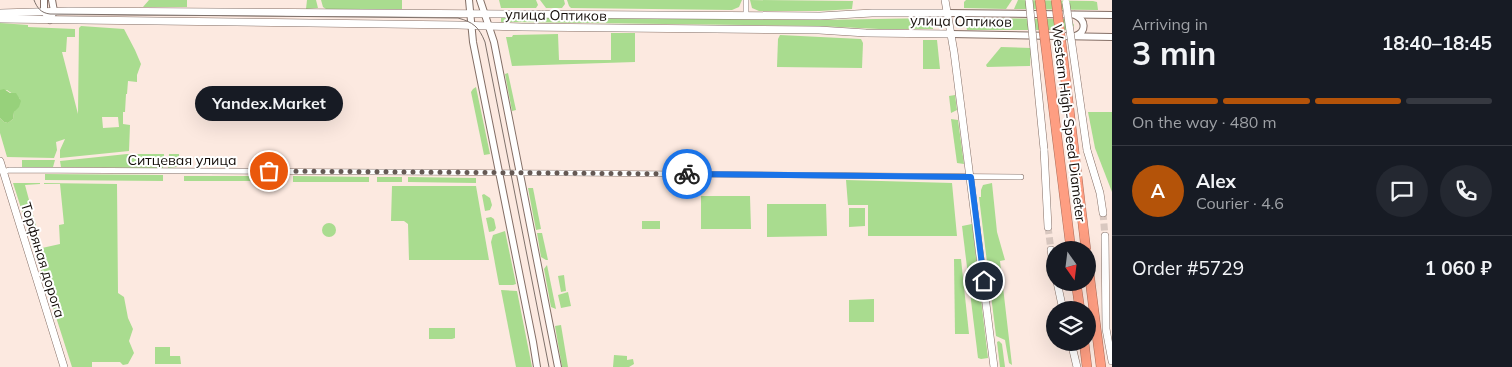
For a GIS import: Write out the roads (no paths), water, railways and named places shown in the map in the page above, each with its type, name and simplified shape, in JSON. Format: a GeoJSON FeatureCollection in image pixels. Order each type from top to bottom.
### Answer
{"type":"FeatureCollection","features":[{"type":"Feature","properties":{"kind":"highway","name":"Western High-Speed Diameter"},"geometry":{"type":"LineString","coordinates":[[1040,0],[1070,241]]}},
{"type":"Feature","properties":{"kind":"highway","name":"Western High-Speed Diameter"},"geometry":{"type":"LineString","coordinates":[[1056,0],[1085,241]]}},
{"type":"Feature","properties":{"kind":"highway"},"geometry":{"type":"LineString","coordinates":[[1091,291],[1101,367]]}},
{"type":"Feature","properties":{"kind":"highway"},"geometry":{"type":"LineString","coordinates":[[1085,351],[1088,367]]}},
{"type":"Feature","properties":{"kind":"main road"},"geometry":{"type":"LineString","coordinates":[[945,0],[971,177],[994,367]]}},
{"type":"Feature","properties":{"kind":"main road"},"geometry":{"type":"LineString","coordinates":[[1029,0],[1044,149],[1048,227]]}},
{"type":"Feature","properties":{"kind":"main road"},"geometry":{"type":"LineString","coordinates":[[1065,0],[1087,150],[1100,193],[1103,213]]}},
{"type":"Feature","properties":{"kind":"main road","name":"улица Оптиков"},"geometry":{"type":"LineString","coordinates":[[0,13],[484,13],[820,16],[864,13],[947,13]]}},
{"type":"Feature","properties":{"kind":"main road","name":"улица Оптиков"},"geometry":{"type":"LineString","coordinates":[[0,19],[819,30],[866,33],[951,34]]}},
{"type":"Feature","properties":{"kind":"main road","name":"Торфяная дорога"},"geometry":{"type":"LineString","coordinates":[[0,161],[64,367]]}},
{"type":"Feature","properties":{"kind":"main road"},"geometry":{"type":"LineString","coordinates":[[1105,236],[1106,329],[1112,361]]}},
{"type":"Feature","properties":{"kind":"main road"},"geometry":{"type":"LineString","coordinates":[[1073,351],[1077,367]]}},
{"type":"Feature","properties":{"kind":"street"},"geometry":{"type":"LineString","coordinates":[[44,0],[44,12],[50,20],[54,12],[52,0]]}},
{"type":"Feature","properties":{"kind":"street"},"geometry":{"type":"LineString","coordinates":[[470,0],[472,42],[537,367]]}},
{"type":"Feature","properties":{"kind":"street"},"geometry":{"type":"LineString","coordinates":[[480,0],[494,42],[558,367]]}},
{"type":"Feature","properties":{"kind":"street"},"geometry":{"type":"LineString","coordinates":[[746,0],[746,15]]}},
{"type":"Feature","properties":{"kind":"street","name":"улица Оптиков"},"geometry":{"type":"LineString","coordinates":[[947,13],[1112,15]]}},
{"type":"Feature","properties":{"kind":"street"},"geometry":{"type":"LineString","coordinates":[[1073,15],[1081,18],[1084,23],[1084,29],[1073,36]]}},
{"type":"Feature","properties":{"kind":"street"},"geometry":{"type":"LineString","coordinates":[[1095,36],[1088,30],[1087,23],[1090,18],[1096,15]]}},
{"type":"Feature","properties":{"kind":"street","name":"улица Оптиков"},"geometry":{"type":"LineString","coordinates":[[951,34],[1112,37]]}},
{"type":"Feature","properties":{"kind":"street","name":"Ситцевая улица"},"geometry":{"type":"LineString","coordinates":[[3,172],[24,170],[1021,178]]}},
{"type":"Feature","properties":{"kind":"tunnel"},"geometry":{"type":"LineString","coordinates":[[1103,213],[1105,236]]}},
{"type":"Feature","properties":{"kind":"tunnel"},"geometry":{"type":"LineString","coordinates":[[1048,227],[1050,241]]}},
{"type":"Feature","properties":{"kind":"tram line"},"geometry":{"type":"LineString","coordinates":[[34,0],[40,10],[50,14],[458,18],[472,23],[478,29],[485,42],[549,367]]}},
{"type":"Feature","properties":{"kind":"place","name":"Yandex.Market"},"geometry":{"type":"Point","coordinates":[269,171]}}]}
